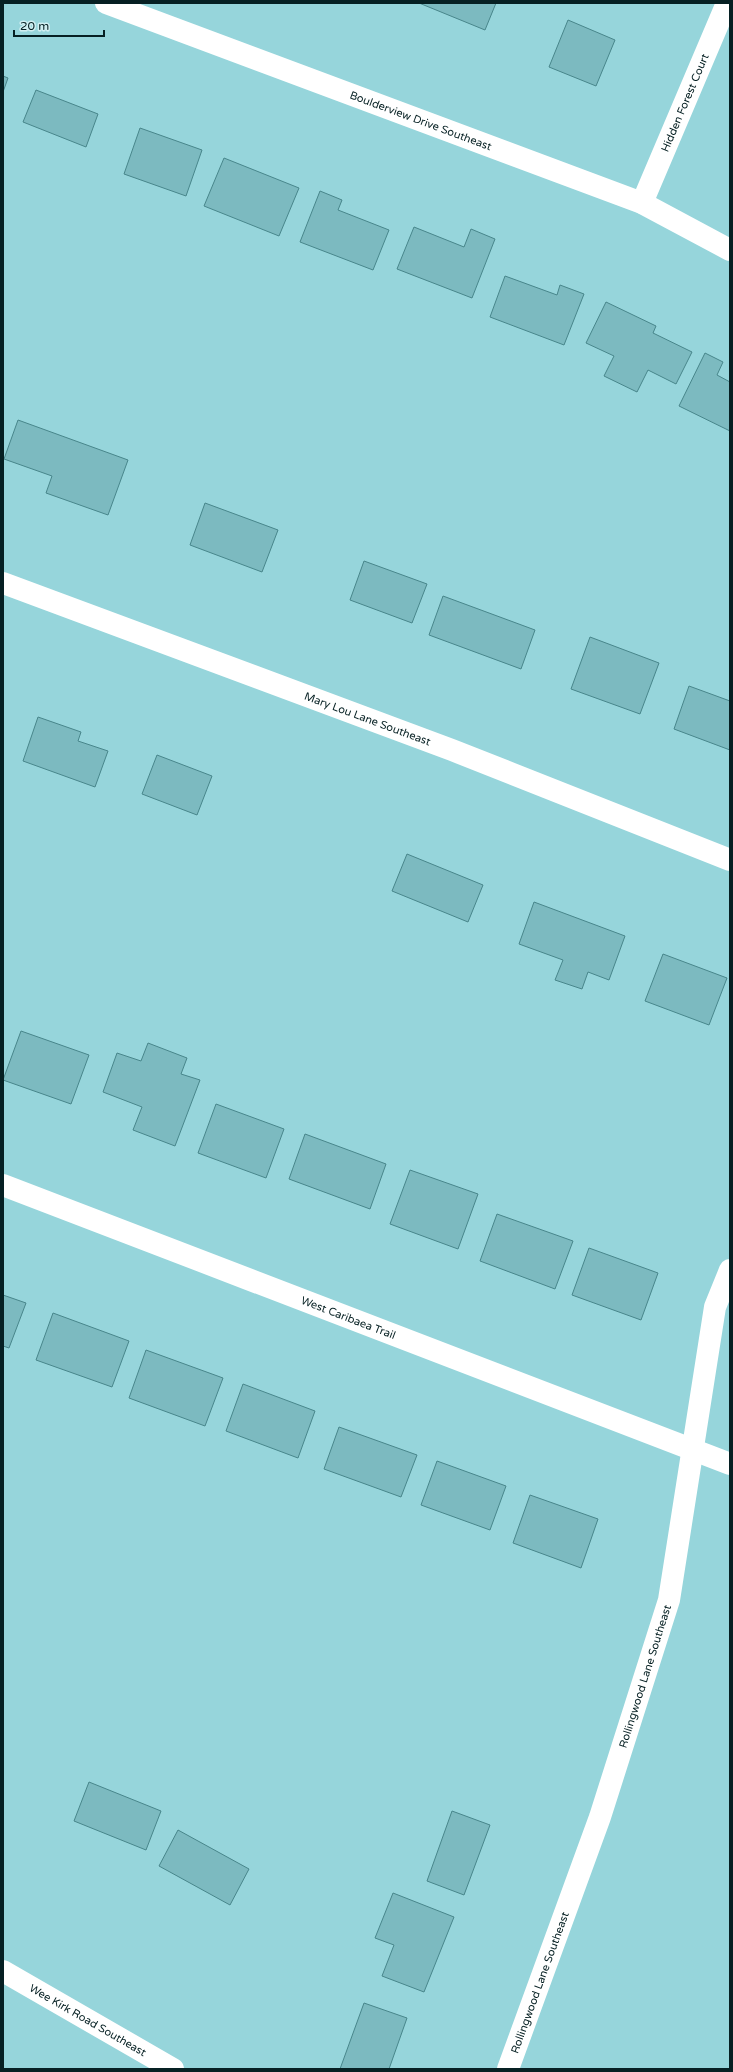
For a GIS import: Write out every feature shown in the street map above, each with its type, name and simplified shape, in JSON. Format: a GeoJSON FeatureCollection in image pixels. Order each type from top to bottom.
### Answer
{"type":"FeatureCollection","features":[{"type":"Feature","properties":{"kind":"street","name":"Boulderview Drive Southeast"},"geometry":{"type":"LineString","coordinates":[[106,3],[642,203],[730,250]]}},
{"type":"Feature","properties":{"kind":"street","name":"Hidden Forest Court"},"geometry":{"type":"LineString","coordinates":[[642,203],[727,3]]}},
{"type":"Feature","properties":{"kind":"street","name":"Mary Lou Lane Southeast"},"geometry":{"type":"LineString","coordinates":[[3,583],[452,750],[730,860]]}},
{"type":"Feature","properties":{"kind":"street","name":"West Caribaea Trail"},"geometry":{"type":"LineString","coordinates":[[3,1185],[730,1464]]}},
{"type":"Feature","properties":{"kind":"street","name":"Rollingwood Lane Southeast"},"geometry":{"type":"LineString","coordinates":[[508,2069],[600,1817],[669,1600],[715,1307],[730,1270]]}},
{"type":"Feature","properties":{"kind":"street","name":"Wee Kirk Road Southeast"},"geometry":{"type":"LineString","coordinates":[[3,1971],[173,2069]]}},
{"type":"Feature","properties":{"kind":"building"},"geometry":{"type":"Polygon","coordinates":[[[419,3],[496,3],[485,30],[419,3]]]}},
{"type":"Feature","properties":{"kind":"building"},"geometry":{"type":"Polygon","coordinates":[[[568,20],[615,40],[596,86],[549,67],[568,20]]]}},
{"type":"Feature","properties":{"kind":"building"},"geometry":{"type":"Polygon","coordinates":[[[3,76],[8,78],[3,92],[3,76]]]}},
{"type":"Feature","properties":{"kind":"building"},"geometry":{"type":"Polygon","coordinates":[[[36,90],[98,114],[86,147],[23,122],[36,90]]]}},
{"type":"Feature","properties":{"kind":"building"},"geometry":{"type":"Polygon","coordinates":[[[140,128],[202,150],[186,196],[124,174],[140,128]]]}},
{"type":"Feature","properties":{"kind":"building"},"geometry":{"type":"Polygon","coordinates":[[[224,158],[299,188],[279,236],[204,206],[224,158]]]}},
{"type":"Feature","properties":{"kind":"building"},"geometry":{"type":"Polygon","coordinates":[[[320,191],[342,200],[338,210],[389,230],[373,270],[300,242],[320,191]]]}},
{"type":"Feature","properties":{"kind":"building"},"geometry":{"type":"Polygon","coordinates":[[[414,227],[464,247],[471,229],[495,239],[472,298],[397,269],[414,227]]]}},
{"type":"Feature","properties":{"kind":"building"},"geometry":{"type":"Polygon","coordinates":[[[505,276],[557,295],[560,285],[584,294],[564,345],[490,317],[505,276]]]}},
{"type":"Feature","properties":{"kind":"building"},"geometry":{"type":"Polygon","coordinates":[[[606,302],[656,326],[653,333],[692,352],[676,384],[648,370],[637,392],[604,376],[614,356],[586,343],[606,302]]]}},
{"type":"Feature","properties":{"kind":"building"},"geometry":{"type":"Polygon","coordinates":[[[705,353],[723,362],[717,375],[730,382],[730,431],[679,406],[705,353]]]}},
{"type":"Feature","properties":{"kind":"building"},"geometry":{"type":"Polygon","coordinates":[[[18,420],[128,460],[108,515],[46,493],[52,476],[4,459],[18,420]]]}},
{"type":"Feature","properties":{"kind":"building"},"geometry":{"type":"Polygon","coordinates":[[[205,503],[278,530],[262,572],[190,545],[205,503]]]}},
{"type":"Feature","properties":{"kind":"building"},"geometry":{"type":"Polygon","coordinates":[[[364,561],[427,584],[412,623],[350,600],[364,561]]]}},
{"type":"Feature","properties":{"kind":"building"},"geometry":{"type":"Polygon","coordinates":[[[443,596],[535,630],[521,669],[429,635],[443,596]]]}},
{"type":"Feature","properties":{"kind":"building"},"geometry":{"type":"Polygon","coordinates":[[[590,637],[659,663],[640,714],[571,689],[590,637]]]}},
{"type":"Feature","properties":{"kind":"building"},"geometry":{"type":"Polygon","coordinates":[[[689,686],[730,701],[730,750],[674,729],[689,686]]]}},
{"type":"Feature","properties":{"kind":"building"},"geometry":{"type":"Polygon","coordinates":[[[38,717],[81,732],[78,741],[108,751],[95,787],[23,761],[38,717]]]}},
{"type":"Feature","properties":{"kind":"building"},"geometry":{"type":"Polygon","coordinates":[[[157,755],[212,776],[197,815],[142,794],[157,755]]]}},
{"type":"Feature","properties":{"kind":"building"},"geometry":{"type":"Polygon","coordinates":[[[407,854],[483,885],[468,922],[392,891],[407,854]]]}},
{"type":"Feature","properties":{"kind":"building"},"geometry":{"type":"Polygon","coordinates":[[[534,902],[625,936],[609,980],[588,972],[582,989],[555,980],[563,960],[519,944],[534,902]]]}},
{"type":"Feature","properties":{"kind":"building"},"geometry":{"type":"Polygon","coordinates":[[[663,954],[727,978],[709,1025],[645,1001],[663,954]]]}},
{"type":"Feature","properties":{"kind":"building"},"geometry":{"type":"Polygon","coordinates":[[[21,1031],[89,1055],[71,1104],[3,1080],[21,1031]]]}},
{"type":"Feature","properties":{"kind":"building"},"geometry":{"type":"Polygon","coordinates":[[[148,1043],[187,1058],[181,1074],[200,1080],[175,1146],[133,1130],[142,1107],[103,1092],[117,1053],[141,1061],[148,1043]]]}},
{"type":"Feature","properties":{"kind":"building"},"geometry":{"type":"Polygon","coordinates":[[[216,1104],[284,1129],[266,1178],[198,1153],[216,1104]]]}},
{"type":"Feature","properties":{"kind":"building"},"geometry":{"type":"Polygon","coordinates":[[[305,1134],[386,1164],[370,1209],[289,1179],[305,1134]]]}},
{"type":"Feature","properties":{"kind":"building"},"geometry":{"type":"Polygon","coordinates":[[[410,1170],[478,1194],[458,1249],[390,1224],[410,1170]]]}},
{"type":"Feature","properties":{"kind":"building"},"geometry":{"type":"Polygon","coordinates":[[[497,1214],[573,1241],[555,1289],[480,1261],[497,1214]]]}},
{"type":"Feature","properties":{"kind":"building"},"geometry":{"type":"Polygon","coordinates":[[[589,1248],[658,1273],[641,1320],[572,1295],[589,1248]]]}},
{"type":"Feature","properties":{"kind":"building"},"geometry":{"type":"Polygon","coordinates":[[[3,1295],[26,1303],[9,1348],[3,1346],[3,1295]]]}},
{"type":"Feature","properties":{"kind":"building"},"geometry":{"type":"Polygon","coordinates":[[[53,1313],[129,1341],[112,1387],[36,1360],[53,1313]]]}},
{"type":"Feature","properties":{"kind":"building"},"geometry":{"type":"Polygon","coordinates":[[[146,1350],[223,1378],[205,1426],[129,1398],[146,1350]]]}},
{"type":"Feature","properties":{"kind":"building"},"geometry":{"type":"Polygon","coordinates":[[[243,1384],[315,1411],[298,1458],[226,1431],[243,1384]]]}},
{"type":"Feature","properties":{"kind":"building"},"geometry":{"type":"Polygon","coordinates":[[[339,1427],[417,1455],[401,1497],[324,1469],[339,1427]]]}},
{"type":"Feature","properties":{"kind":"building"},"geometry":{"type":"Polygon","coordinates":[[[437,1461],[506,1486],[490,1530],[421,1505],[437,1461]]]}},
{"type":"Feature","properties":{"kind":"building"},"geometry":{"type":"Polygon","coordinates":[[[530,1495],[598,1519],[581,1568],[513,1543],[530,1495]]]}},
{"type":"Feature","properties":{"kind":"building"},"geometry":{"type":"Polygon","coordinates":[[[89,1782],[161,1811],[146,1850],[74,1821],[89,1782]]]}},
{"type":"Feature","properties":{"kind":"building"},"geometry":{"type":"Polygon","coordinates":[[[452,1811],[490,1825],[464,1895],[427,1881],[452,1811]]]}},
{"type":"Feature","properties":{"kind":"building"},"geometry":{"type":"Polygon","coordinates":[[[178,1830],[249,1869],[230,1905],[159,1866],[178,1830]]]}},
{"type":"Feature","properties":{"kind":"building"},"geometry":{"type":"Polygon","coordinates":[[[393,1893],[454,1917],[424,1992],[382,1976],[394,1945],[375,1938],[393,1893]]]}},
{"type":"Feature","properties":{"kind":"building"},"geometry":{"type":"Polygon","coordinates":[[[364,2003],[407,2018],[389,2069],[340,2069],[364,2003]]]}}]}
